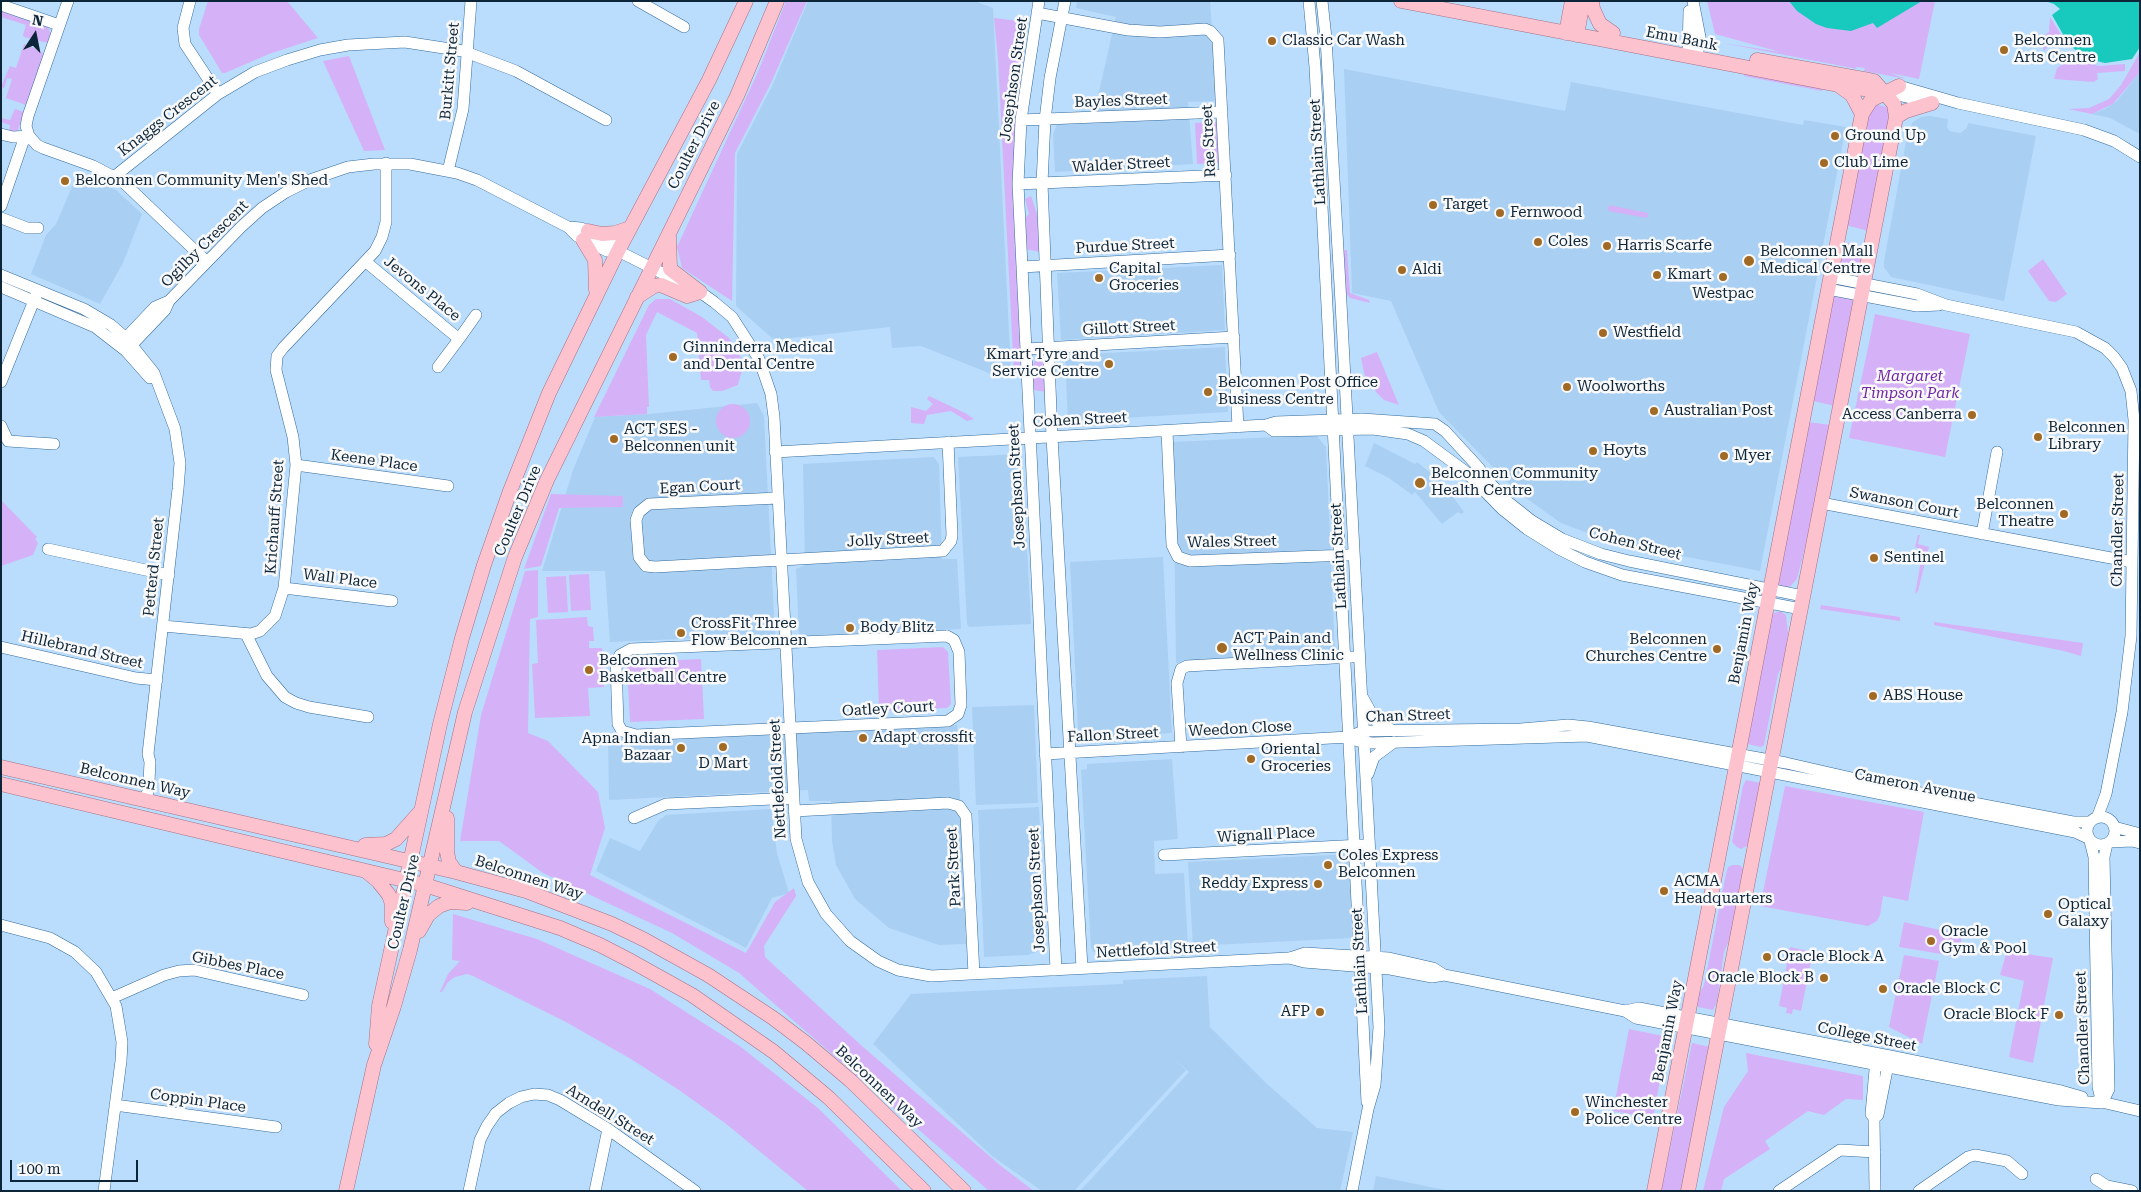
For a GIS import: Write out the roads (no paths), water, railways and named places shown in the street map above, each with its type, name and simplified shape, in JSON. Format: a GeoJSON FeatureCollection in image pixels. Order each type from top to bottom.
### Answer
{"type":"FeatureCollection","features":[{"type":"Feature","properties":{"kind":"main road","name":"Coulter Drive"},"geometry":{"type":"LineString","coordinates":[[374,1065],[380,1006],[440,724],[462,638],[484,564],[548,393],[618,251],[701,96],[746,1]]}},
{"type":"Feature","properties":{"kind":"main road","name":"Coulter Drive"},"geometry":{"type":"LineString","coordinates":[[346,1191],[374,1065],[410,950],[465,712],[515,557],[547,480],[737,96],[777,1]]}},
{"type":"Feature","properties":{"kind":"main road","name":"Emu Bank"},"geometry":{"type":"LineString","coordinates":[[1401,1],[1573,30],[1693,53],[1899,86]]}},
{"type":"Feature","properties":{"kind":"main road","name":"Emu Bank"},"geometry":{"type":"LineString","coordinates":[[1450,1],[1573,30],[1613,33],[1838,85],[1884,92]]}},
{"type":"Feature","properties":{"kind":"main road"},"geometry":{"type":"LineString","coordinates":[[1572,1],[1573,30]]}},
{"type":"Feature","properties":{"kind":"main road"},"geometry":{"type":"LineString","coordinates":[[1573,30],[1583,1]]}},
{"type":"Feature","properties":{"kind":"main road"},"geometry":{"type":"LineString","coordinates":[[1592,1],[1593,9],[1600,24],[1613,33]]}},
{"type":"Feature","properties":{"kind":"main road"},"geometry":{"type":"LineString","coordinates":[[1688,1191],[1896,117],[1894,104],[1874,81]]}},
{"type":"Feature","properties":{"kind":"main road"},"geometry":{"type":"LineString","coordinates":[[1838,85],[1852,95],[1862,114],[1871,100],[1899,86]]}},
{"type":"Feature","properties":{"kind":"main road"},"geometry":{"type":"LineString","coordinates":[[1896,117],[1906,111],[1932,103]]}},
{"type":"Feature","properties":{"kind":"main road","name":"Benjamin Way"},"geometry":{"type":"LineString","coordinates":[[1654,1191],[1766,603],[1862,114]]}},
{"type":"Feature","properties":{"kind":"main road"},"geometry":{"type":"LineString","coordinates":[[596,296],[597,275],[595,260],[586,235],[615,233],[630,228]]}},
{"type":"Feature","properties":{"kind":"main road"},"geometry":{"type":"LineString","coordinates":[[669,231],[670,269],[700,292]]}},
{"type":"Feature","properties":{"kind":"main road"},"geometry":{"type":"LineString","coordinates":[[637,297],[654,286],[661,285],[687,296],[700,292]]}},
{"type":"Feature","properties":{"kind":"main road"},"geometry":{"type":"LineString","coordinates":[[456,872],[449,862],[445,827],[463,742],[465,712]]}},
{"type":"Feature","properties":{"kind":"main road","name":"Belconnen Way"},"geometry":{"type":"LineString","coordinates":[[1,767],[429,865],[526,891],[568,905],[645,940],[708,975],[773,1018],[857,1087],[964,1191]]}},
{"type":"Feature","properties":{"kind":"main road"},"geometry":{"type":"LineString","coordinates":[[1,784],[407,880],[560,928],[632,960],[692,995],[748,1033],[803,1075],[829,1098],[924,1191]]}},
{"type":"Feature","properties":{"kind":"main road"},"geometry":{"type":"LineString","coordinates":[[114,810],[135,807],[143,800],[147,808],[165,822]]}},
{"type":"Feature","properties":{"kind":"main road"},"geometry":{"type":"LineString","coordinates":[[335,844],[371,846],[390,843],[404,832],[422,811]]}},
{"type":"Feature","properties":{"kind":"main road"},"geometry":{"type":"LineString","coordinates":[[362,869],[378,881],[391,900],[392,945]]}},
{"type":"Feature","properties":{"kind":"main road"},"geometry":{"type":"LineString","coordinates":[[410,950],[428,915],[444,903],[463,902],[516,914]]}},
{"type":"Feature","properties":{"kind":"street"},"geometry":{"type":"LineString","coordinates":[[68,1],[28,116],[26,126],[29,136],[36,145],[115,176],[136,192],[208,262]]}},
{"type":"Feature","properties":{"kind":"street"},"geometry":{"type":"LineString","coordinates":[[190,1],[183,28],[185,44],[218,94]]}},
{"type":"Feature","properties":{"kind":"street","name":"Burkitt Street"},"geometry":{"type":"LineString","coordinates":[[448,171],[462,117],[471,1]]}},
{"type":"Feature","properties":{"kind":"street"},"geometry":{"type":"LineString","coordinates":[[638,1],[684,27]]}},
{"type":"Feature","properties":{"kind":"street","name":"Josephson Street"},"geometry":{"type":"LineString","coordinates":[[1039,1],[1021,120],[1018,184],[1056,970]]}},
{"type":"Feature","properties":{"kind":"street"},"geometry":{"type":"LineString","coordinates":[[1066,1],[1050,78],[1045,120],[1042,183],[1052,437],[1082,968]]}},
{"type":"Feature","properties":{"kind":"street","name":"Lathlain Street"},"geometry":{"type":"LineString","coordinates":[[1309,1],[1314,48],[1368,1108]]}},
{"type":"Feature","properties":{"kind":"street","name":"Lathlain Street"},"geometry":{"type":"LineString","coordinates":[[1322,1],[1326,38],[1379,1027],[1376,1074],[1352,1191]]}},
{"type":"Feature","properties":{"kind":"street"},"geometry":{"type":"LineString","coordinates":[[1691,1],[1693,53]]}},
{"type":"Feature","properties":{"kind":"street"},"geometry":{"type":"LineString","coordinates":[[1,5],[60,25]]}},
{"type":"Feature","properties":{"kind":"street","name":"Rae Street"},"geometry":{"type":"LineString","coordinates":[[1037,13],[1128,30],[1160,32],[1204,29],[1210,30],[1218,40],[1238,427]]}},
{"type":"Feature","properties":{"kind":"street","name":"Knaggs Crescent"},"geometry":{"type":"LineString","coordinates":[[115,176],[218,94],[255,72],[320,50],[348,44],[405,42],[463,51],[516,71],[606,120]]}},
{"type":"Feature","properties":{"kind":"street","name":"Emu Bank"},"geometry":{"type":"LineString","coordinates":[[1899,86],[1958,103],[2084,130],[2114,141],[2140,157]]}},
{"type":"Feature","properties":{"kind":"street","name":"Emu Bank"},"geometry":{"type":"LineString","coordinates":[[1884,92],[1932,103],[1958,103]]}},
{"type":"Feature","properties":{"kind":"street","name":"Bayles Street"},"geometry":{"type":"LineString","coordinates":[[1021,120],[1222,112]]}},
{"type":"Feature","properties":{"kind":"street"},"geometry":{"type":"LineString","coordinates":[[1,134],[16,137],[29,136]]}},
{"type":"Feature","properties":{"kind":"street"},"geometry":{"type":"LineString","coordinates":[[1,206],[24,142],[29,136]]}},
{"type":"Feature","properties":{"kind":"street","name":"Ogilby Crescent"},"geometry":{"type":"LineString","coordinates":[[126,345],[155,307],[169,301],[262,208],[286,192],[310,180],[335,171],[386,163],[417,165],[448,171],[477,180],[568,227],[577,236],[586,235],[607,251],[618,251],[651,267]]}},
{"type":"Feature","properties":{"kind":"street","name":"Krichauff Street"},"geometry":{"type":"LineString","coordinates":[[246,634],[260,631],[272,620],[279,606],[284,588],[296,465],[291,429],[276,370],[277,356],[375,251],[382,237],[386,222],[386,163]]}},
{"type":"Feature","properties":{"kind":"street","name":"Walder Street"},"geometry":{"type":"LineString","coordinates":[[1018,184],[1226,175]]}},
{"type":"Feature","properties":{"kind":"street"},"geometry":{"type":"LineString","coordinates":[[1,218],[27,228],[38,228]]}},
{"type":"Feature","properties":{"kind":"street","name":"Purdue Street"},"geometry":{"type":"LineString","coordinates":[[1022,267],[1230,255]]}},
{"type":"Feature","properties":{"kind":"street","name":"Jevons Place"},"geometry":{"type":"LineString","coordinates":[[366,262],[459,339]]}},
{"type":"Feature","properties":{"kind":"street","name":"Nettlefold Street"},"geometry":{"type":"LineString","coordinates":[[651,267],[700,292],[732,318],[759,359],[771,394],[776,452],[796,840],[808,882],[826,914],[850,941],[873,958],[898,970],[931,976],[1289,958],[1304,962],[1375,962]]}},
{"type":"Feature","properties":{"kind":"street","name":"Petterd Street"},"geometry":{"type":"LineString","coordinates":[[1,275],[36,295]]}},
{"type":"Feature","properties":{"kind":"street","name":"Chandler Street"},"geometry":{"type":"LineString","coordinates":[[1829,283],[1862,289],[1917,294],[1946,305],[2061,328],[2091,339],[2114,357],[2122,368],[2131,391],[2134,428],[2131,636],[2126,684],[2106,794],[2093,820]]}},
{"type":"Feature","properties":{"kind":"street","name":"Petterd Street"},"geometry":{"type":"LineString","coordinates":[[1,287],[84,309],[111,325],[126,345],[154,373],[172,418],[180,463],[148,754],[150,762],[148,792],[143,800]]}},
{"type":"Feature","properties":{"kind":"street"},"geometry":{"type":"LineString","coordinates":[[1,382],[36,295]]}},
{"type":"Feature","properties":{"kind":"street","name":"Jevons Place"},"geometry":{"type":"LineString","coordinates":[[438,367],[476,315]]}},
{"type":"Feature","properties":{"kind":"street","name":"Gillott Street"},"geometry":{"type":"LineString","coordinates":[[1026,349],[1234,337]]}},
{"type":"Feature","properties":{"kind":"street","name":"Cohen Street"},"geometry":{"type":"LineString","coordinates":[[776,452],[1266,426],[1276,422],[1333,425],[1388,420],[1438,426],[1479,468],[1486,480],[1520,512],[1562,539],[1595,552],[1628,561],[1769,589],[1802,602]]}},
{"type":"Feature","properties":{"kind":"street","name":"Cohen Street"},"geometry":{"type":"LineString","coordinates":[[1347,424],[1395,431],[1424,441],[1466,472],[1502,509],[1527,529],[1559,549],[1585,562],[1622,575],[1766,603],[1802,602]]}},
{"type":"Feature","properties":{"kind":"street"},"geometry":{"type":"LineString","coordinates":[[1,426],[5,445],[54,444]]}},
{"type":"Feature","properties":{"kind":"street","name":"Wales Street"},"geometry":{"type":"LineString","coordinates":[[1167,431],[1172,545],[1178,557],[1190,561],[1340,554],[1354,556]]}},
{"type":"Feature","properties":{"kind":"street","name":"Jolly Street"},"geometry":{"type":"LineString","coordinates":[[781,561],[943,551],[951,541],[952,535],[948,442]]}},
{"type":"Feature","properties":{"kind":"street"},"geometry":{"type":"LineString","coordinates":[[1982,534],[1997,452]]}},
{"type":"Feature","properties":{"kind":"street","name":"Keene Place"},"geometry":{"type":"LineString","coordinates":[[296,465],[448,486]]}},
{"type":"Feature","properties":{"kind":"street","name":"Egan Court"},"geometry":{"type":"LineString","coordinates":[[778,498],[649,504],[639,512],[636,520],[637,551],[646,566],[655,567],[781,561]]}},
{"type":"Feature","properties":{"kind":"street","name":"Swanson Court"},"geometry":{"type":"LineString","coordinates":[[1821,503],[2132,562]]}},
{"type":"Feature","properties":{"kind":"street"},"geometry":{"type":"LineString","coordinates":[[1035,536],[1058,535]]}},
{"type":"Feature","properties":{"kind":"street"},"geometry":{"type":"LineString","coordinates":[[48,549],[169,575]]}},
{"type":"Feature","properties":{"kind":"street","name":"Wall Place"},"geometry":{"type":"LineString","coordinates":[[284,588],[392,601]]}},
{"type":"Feature","properties":{"kind":"street"},"geometry":{"type":"LineString","coordinates":[[163,626],[246,634],[267,676],[275,688],[285,697],[309,707],[368,717]]}},
{"type":"Feature","properties":{"kind":"street","name":"Oatley Court"},"geometry":{"type":"LineString","coordinates":[[947,636],[954,640],[959,652],[961,706],[958,714],[952,719],[635,735],[622,731],[617,719],[615,666],[617,658],[623,652],[631,649],[786,642],[947,636]]}},
{"type":"Feature","properties":{"kind":"street","name":"Hillebrand Street"},"geometry":{"type":"LineString","coordinates":[[1,647],[136,678],[157,680]]}},
{"type":"Feature","properties":{"kind":"street","name":"Weedon Close"},"geometry":{"type":"LineString","coordinates":[[1349,738],[1181,747],[1177,682],[1181,670],[1186,666],[1359,656]]}},
{"type":"Feature","properties":{"kind":"street"},"geometry":{"type":"LineString","coordinates":[[1361,694],[1375,720],[1394,736],[1374,757],[1366,780]]}},
{"type":"Feature","properties":{"kind":"street","name":"Chan Street"},"geometry":{"type":"LineString","coordinates":[[1349,738],[1364,743],[1394,736],[1548,726],[1588,727],[1737,760]]}},
{"type":"Feature","properties":{"kind":"street","name":"Chan Street"},"geometry":{"type":"LineString","coordinates":[[1349,738],[1363,731],[1394,736]]}},
{"type":"Feature","properties":{"kind":"street","name":"Fallon Street"},"geometry":{"type":"LineString","coordinates":[[1046,754],[1181,747]]}},
{"type":"Feature","properties":{"kind":"street","name":"Cameron Avenue"},"geometry":{"type":"LineString","coordinates":[[1737,760],[2073,822],[2093,820]]}},
{"type":"Feature","properties":{"kind":"street","name":"Cameron Avenue"},"geometry":{"type":"LineString","coordinates":[[1770,766],[1898,798],[2075,832],[2089,840]]}},
{"type":"Feature","properties":{"kind":"street","name":"Chandler Street"},"geometry":{"type":"LineString","coordinates":[[2106,794],[2111,823]]}},
{"type":"Feature","properties":{"kind":"street"},"geometry":{"type":"LineString","coordinates":[[634,818],[666,804],[794,798]]}},
{"type":"Feature","properties":{"kind":"street","name":"Park Street"},"geometry":{"type":"LineString","coordinates":[[794,811],[948,803],[959,806],[966,816],[974,974]]}},
{"type":"Feature","properties":{"kind":"street"},"geometry":{"type":"LineString","coordinates":[[2140,834],[2111,823],[2093,820],[2086,829],[2089,840],[2098,846],[2132,841],[2140,843]]}},
{"type":"Feature","properties":{"kind":"street"},"geometry":{"type":"LineString","coordinates":[[2109,843],[2114,835],[2111,823]]}},
{"type":"Feature","properties":{"kind":"street","name":"Chandler Street"},"geometry":{"type":"LineString","coordinates":[[2089,840],[2094,856],[2102,990]]}},
{"type":"Feature","properties":{"kind":"street","name":"Chandler Street"},"geometry":{"type":"LineString","coordinates":[[2102,1103],[2098,1087],[2104,857],[2109,843]]}},
{"type":"Feature","properties":{"kind":"street","name":"Wignall Place"},"geometry":{"type":"LineString","coordinates":[[1164,855],[1369,845]]}},
{"type":"Feature","properties":{"kind":"street"},"geometry":{"type":"LineString","coordinates":[[1,925],[50,938],[67,946],[96,972],[112,998],[120,1024],[122,1042],[104,1191]]}},
{"type":"Feature","properties":{"kind":"street","name":"College Street"},"geometry":{"type":"LineString","coordinates":[[1375,962],[1432,977],[1444,975],[1625,1011],[1636,1018],[1686,1022],[1889,1061],[2059,1100],[2102,1103],[2140,1111]]}},
{"type":"Feature","properties":{"kind":"street","name":"Gibbes Place"},"geometry":{"type":"LineString","coordinates":[[112,998],[164,975],[194,970],[303,995]]}},
{"type":"Feature","properties":{"kind":"street"},"geometry":{"type":"LineString","coordinates":[[1875,1191],[1874,1118],[1872,1114],[1876,1059]]}},
{"type":"Feature","properties":{"kind":"street"},"geometry":{"type":"LineString","coordinates":[[1874,1118],[1878,1115],[1889,1061]]}},
{"type":"Feature","properties":{"kind":"street","name":"Arndell Street"},"geometry":{"type":"LineString","coordinates":[[469,1191],[480,1140],[487,1126],[502,1108],[521,1097],[534,1094],[548,1095],[560,1100],[608,1129],[695,1191]]}},
{"type":"Feature","properties":{"kind":"street","name":"Coppin Place"},"geometry":{"type":"LineString","coordinates":[[115,1105],[276,1127]]}},
{"type":"Feature","properties":{"kind":"street"},"geometry":{"type":"LineString","coordinates":[[595,1191],[608,1129]]}},
{"type":"Feature","properties":{"kind":"street"},"geometry":{"type":"LineString","coordinates":[[1779,1191],[1840,1150],[1875,1152]]}},
{"type":"Feature","properties":{"kind":"street"},"geometry":{"type":"LineString","coordinates":[[1918,1191],[1968,1157],[1975,1155],[2007,1161],[2022,1174]]}},
{"type":"Feature","properties":{"kind":"street"},"geometry":{"type":"LineString","coordinates":[[2096,1179],[2107,1186],[2132,1191]]}},
{"type":"Feature","properties":{"kind":"place","name":"Classic Car Wash"},"geometry":{"type":"Point","coordinates":[1272,41]}},
{"type":"Feature","properties":{"kind":"place","name":"Belconnen Arts Centre"},"geometry":{"type":"Point","coordinates":[2004,50]}},
{"type":"Feature","properties":{"kind":"place","name":"Ground Up"},"geometry":{"type":"Point","coordinates":[1835,136]}},
{"type":"Feature","properties":{"kind":"place","name":"Club Lime"},"geometry":{"type":"Point","coordinates":[1824,163]}},
{"type":"Feature","properties":{"kind":"place","name":"Belconnen Community Men's Shed"},"geometry":{"type":"Point","coordinates":[65,181]}},
{"type":"Feature","properties":{"kind":"place","name":"Target"},"geometry":{"type":"Point","coordinates":[1433,205]}},
{"type":"Feature","properties":{"kind":"place","name":"Fernwood"},"geometry":{"type":"Point","coordinates":[1500,213]}},
{"type":"Feature","properties":{"kind":"place","name":"Coles"},"geometry":{"type":"Point","coordinates":[1538,242]}},
{"type":"Feature","properties":{"kind":"place","name":"Harris Scarfe"},"geometry":{"type":"Point","coordinates":[1607,246]}},
{"type":"Feature","properties":{"kind":"place","name":"Belconnen Mall Medical Centre"},"geometry":{"type":"Point","coordinates":[1749,261]}},
{"type":"Feature","properties":{"kind":"place","name":"Aldi"},"geometry":{"type":"Point","coordinates":[1402,270]}},
{"type":"Feature","properties":{"kind":"place","name":"Kmart"},"geometry":{"type":"Point","coordinates":[1657,275]}},
{"type":"Feature","properties":{"kind":"place","name":"Westpac"},"geometry":{"type":"Point","coordinates":[1723,277]}},
{"type":"Feature","properties":{"kind":"place","name":"Capital Groceries"},"geometry":{"type":"Point","coordinates":[1099,278]}},
{"type":"Feature","properties":{"kind":"place","name":"Westfield"},"geometry":{"type":"Point","coordinates":[1603,333]}},
{"type":"Feature","properties":{"kind":"place","name":"Ginninderra Medical and Dental Centre"},"geometry":{"type":"Point","coordinates":[673,357]}},
{"type":"Feature","properties":{"kind":"place","name":"Kmart Tyre and Service Centre"},"geometry":{"type":"Point","coordinates":[1109,364]}},
{"type":"Feature","properties":{"kind":"place","name":"Woolworths"},"geometry":{"type":"Point","coordinates":[1567,387]}},
{"type":"Feature","properties":{"kind":"place","name":"Belconnen Post Office Business Centre"},"geometry":{"type":"Point","coordinates":[1208,392]}},
{"type":"Feature","properties":{"kind":"place","name":"Australian Post"},"geometry":{"type":"Point","coordinates":[1654,411]}},
{"type":"Feature","properties":{"kind":"place","name":"Access Canberra"},"geometry":{"type":"Point","coordinates":[1972,415]}},
{"type":"Feature","properties":{"kind":"place","name":"Belconnen Library"},"geometry":{"type":"Point","coordinates":[2038,437]}},
{"type":"Feature","properties":{"kind":"place","name":"ACT SES - Belconnen unit"},"geometry":{"type":"Point","coordinates":[614,439]}},
{"type":"Feature","properties":{"kind":"place","name":"Hoyts"},"geometry":{"type":"Point","coordinates":[1593,451]}},
{"type":"Feature","properties":{"kind":"place","name":"Myer"},"geometry":{"type":"Point","coordinates":[1724,456]}},
{"type":"Feature","properties":{"kind":"place","name":"Belconnen Community Health Centre"},"geometry":{"type":"Point","coordinates":[1420,483]}},
{"type":"Feature","properties":{"kind":"place","name":"Belconnen Theatre"},"geometry":{"type":"Point","coordinates":[2064,514]}},
{"type":"Feature","properties":{"kind":"place","name":"Sentinel"},"geometry":{"type":"Point","coordinates":[1874,558]}},
{"type":"Feature","properties":{"kind":"place","name":"Body Blitz"},"geometry":{"type":"Point","coordinates":[850,628]}},
{"type":"Feature","properties":{"kind":"place","name":"CrossFit Three Flow Belconnen"},"geometry":{"type":"Point","coordinates":[681,633]}},
{"type":"Feature","properties":{"kind":"place","name":"ACT Pain and Wellness Clinic"},"geometry":{"type":"Point","coordinates":[1222,648]}},
{"type":"Feature","properties":{"kind":"place","name":"Belconnen Churches Centre"},"geometry":{"type":"Point","coordinates":[1717,649]}},
{"type":"Feature","properties":{"kind":"place","name":"Belconnen Basketball Centre"},"geometry":{"type":"Point","coordinates":[589,670]}},
{"type":"Feature","properties":{"kind":"place","name":"ABS House"},"geometry":{"type":"Point","coordinates":[1873,696]}},
{"type":"Feature","properties":{"kind":"place","name":"Adapt crossfit"},"geometry":{"type":"Point","coordinates":[863,738]}},
{"type":"Feature","properties":{"kind":"place","name":"D Mart"},"geometry":{"type":"Point","coordinates":[723,747]}},
{"type":"Feature","properties":{"kind":"place","name":"Apna Indian Bazaar"},"geometry":{"type":"Point","coordinates":[681,748]}},
{"type":"Feature","properties":{"kind":"place","name":"Oriental Groceries"},"geometry":{"type":"Point","coordinates":[1251,759]}},
{"type":"Feature","properties":{"kind":"place","name":"Coles Express Belconnen"},"geometry":{"type":"Point","coordinates":[1328,865]}},
{"type":"Feature","properties":{"kind":"place","name":"Reddy Express"},"geometry":{"type":"Point","coordinates":[1318,884]}},
{"type":"Feature","properties":{"kind":"place","name":"ACMA Headquarters"},"geometry":{"type":"Point","coordinates":[1664,891]}},
{"type":"Feature","properties":{"kind":"place","name":"Optical Galaxy"},"geometry":{"type":"Point","coordinates":[2048,914]}},
{"type":"Feature","properties":{"kind":"place","name":"Oracle Gym & Pool"},"geometry":{"type":"Point","coordinates":[1931,941]}},
{"type":"Feature","properties":{"kind":"place","name":"Oracle Block A"},"geometry":{"type":"Point","coordinates":[1767,957]}},
{"type":"Feature","properties":{"kind":"place","name":"Oracle Block B"},"geometry":{"type":"Point","coordinates":[1824,978]}},
{"type":"Feature","properties":{"kind":"place","name":"Oracle Block C"},"geometry":{"type":"Point","coordinates":[1883,989]}},
{"type":"Feature","properties":{"kind":"place","name":"AFP"},"geometry":{"type":"Point","coordinates":[1320,1012]}},
{"type":"Feature","properties":{"kind":"place","name":"Oracle Block F"},"geometry":{"type":"Point","coordinates":[2059,1015]}},
{"type":"Feature","properties":{"kind":"place","name":"Winchester Police Centre"},"geometry":{"type":"Point","coordinates":[1575,1112]}},
{"type":"Feature","properties":{"kind":"park label","name":"Margaret Timpson Park"},"geometry":{"type":"Point","coordinates":[1910,386]}}]}
